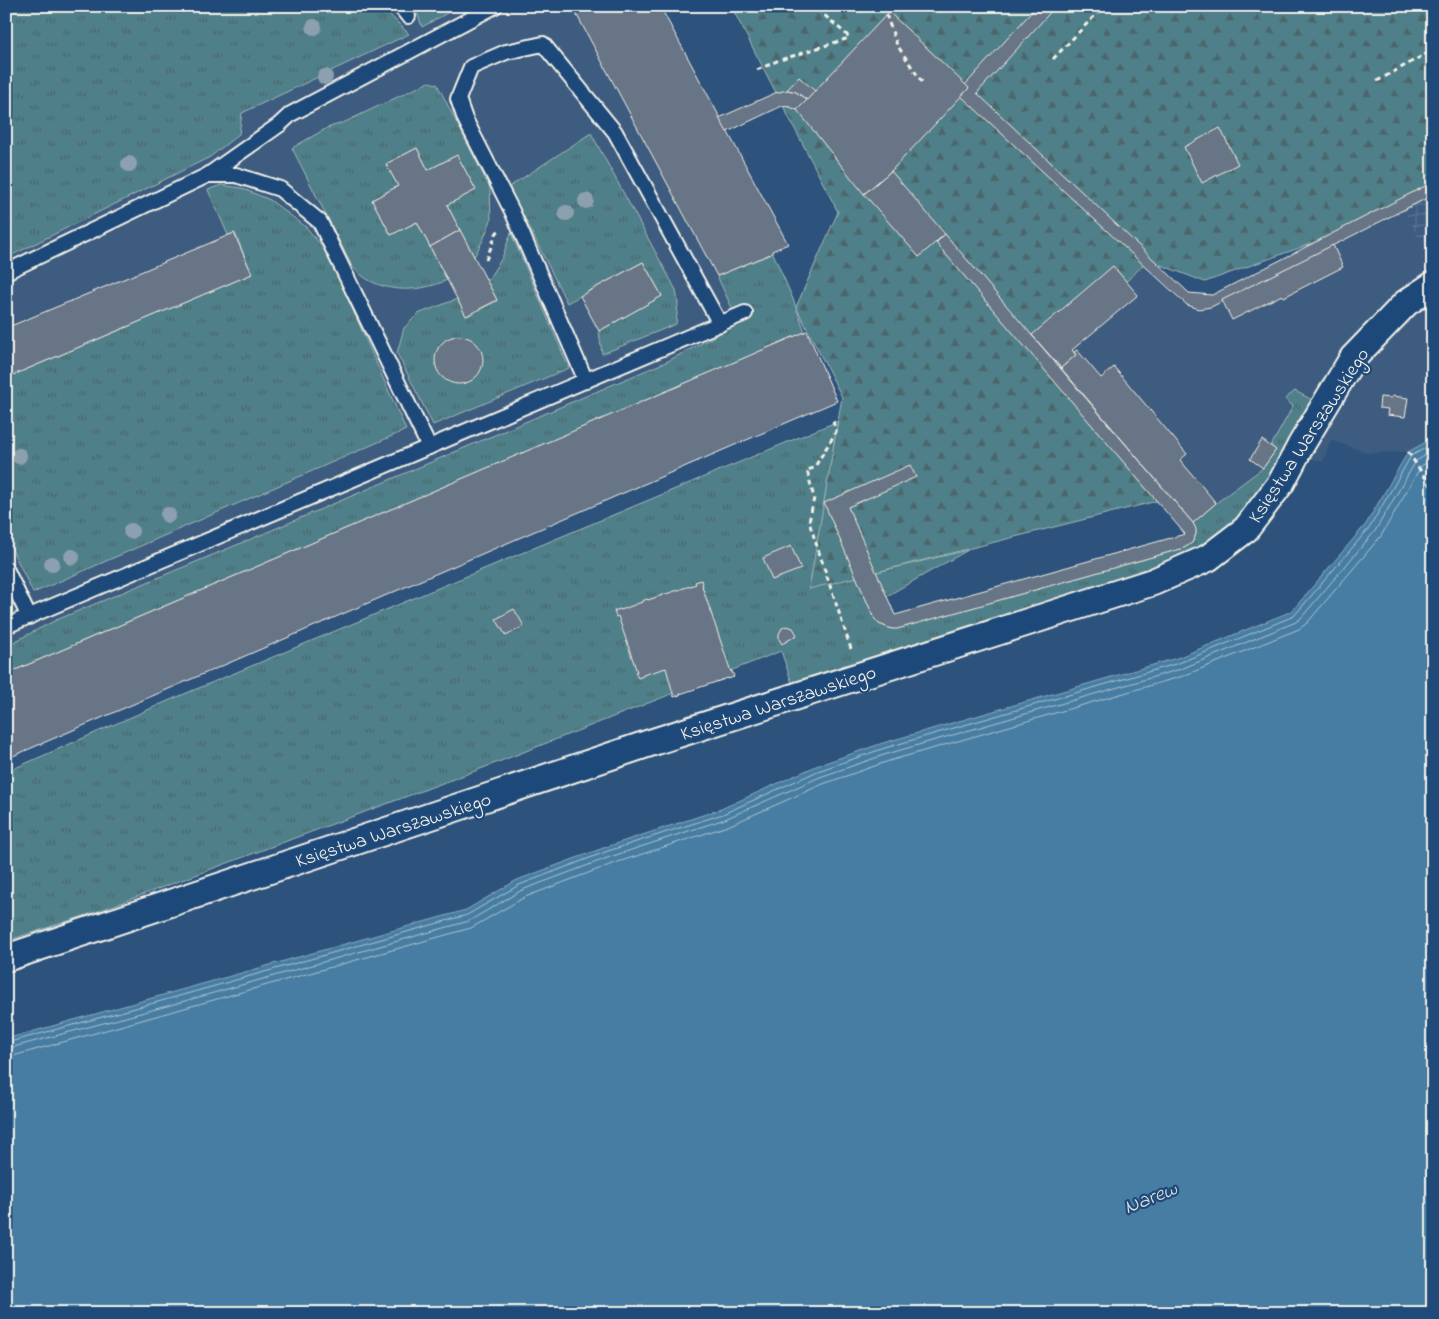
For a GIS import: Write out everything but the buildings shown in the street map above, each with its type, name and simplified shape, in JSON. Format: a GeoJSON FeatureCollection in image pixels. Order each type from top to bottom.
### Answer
{"type":"FeatureCollection","features":[{"type":"Feature","properties":{"kind":"street","name":"Księstwa Warszawskiego"},"geometry":{"type":"LineString","coordinates":[[6,958],[650,743],[1154,582],[1208,558],[1246,529],[1281,483],[1301,445],[1353,358],[1406,303],[1433,285]]}},
{"type":"Feature","properties":{"kind":"lane"},"geometry":{"type":"LineString","coordinates":[[6,272],[208,176],[279,125],[291,114],[495,6]]}},
{"type":"Feature","properties":{"kind":"lane"},"geometry":{"type":"LineString","coordinates":[[586,381],[512,211],[465,119],[458,99],[471,67],[488,59],[506,52],[543,44],[615,132],[720,324]]}},
{"type":"Feature","properties":{"kind":"lane"},"geometry":{"type":"LineString","coordinates":[[208,176],[236,176],[280,189],[320,222],[429,447]]}},
{"type":"Feature","properties":{"kind":"lane"},"geometry":{"type":"LineString","coordinates":[[6,626],[745,313]]}},
{"type":"Feature","properties":{"kind":"lane"},"geometry":{"type":"LineString","coordinates":[[6,569],[29,617]]}},
{"type":"Feature","properties":{"kind":"path"},"geometry":{"type":"LineString","coordinates":[[757,70],[777,61],[849,38],[814,6]]}},
{"type":"Feature","properties":{"kind":"path"},"geometry":{"type":"LineString","coordinates":[[883,6],[897,45],[922,82]]}},
{"type":"Feature","properties":{"kind":"path"},"geometry":{"type":"LineString","coordinates":[[1053,59],[1104,6]]}},
{"type":"Feature","properties":{"kind":"path"},"geometry":{"type":"LineString","coordinates":[[1377,81],[1433,50]]}},
{"type":"Feature","properties":{"kind":"path"},"geometry":{"type":"LineString","coordinates":[[833,421],[836,432],[814,468],[807,470],[814,498],[809,522],[860,676]]}},
{"type":"Feature","properties":{"kind":"path"},"geometry":{"type":"LineString","coordinates":[[1408,452],[1433,489]]}},
{"type":"Feature","properties":{"kind":"shaded area"},"geometry":{"type":"Polygon","coordinates":[[[6,6],[660,6],[788,244],[772,252],[837,401],[6,759],[6,6]]]}},
{"type":"Feature","properties":{"kind":"shaded area"},"geometry":{"type":"Polygon","coordinates":[[[962,96],[1172,292],[1187,305],[1199,309],[1404,210],[1422,244],[1425,243],[1433,257],[1433,438],[1408,452],[1367,453],[1331,440],[1323,462],[1276,450],[1263,468],[1216,503],[1193,523],[946,235],[962,96]]]}},
{"type":"Feature","properties":{"kind":"shaded area"},"geometry":{"type":"Polygon","coordinates":[[[1433,195],[1433,238],[1422,245],[1404,210],[1433,195]]]}},
{"type":"Feature","properties":{"kind":"green space"},"geometry":{"type":"Polygon","coordinates":[[[6,6],[375,6],[384,9],[409,34],[242,113],[239,134],[210,157],[6,258],[6,6]]]}},
{"type":"Feature","properties":{"kind":"green space"},"geometry":{"type":"Polygon","coordinates":[[[415,6],[460,6],[422,27],[415,6]]]}},
{"type":"Feature","properties":{"kind":"green space"},"geometry":{"type":"Polygon","coordinates":[[[731,6],[1433,6],[1433,195],[1404,210],[1205,282],[1148,260],[1045,361],[1161,500],[809,589],[842,397],[796,307],[838,212],[731,6]]]}},
{"type":"Feature","properties":{"kind":"green space"},"geometry":{"type":"Polygon","coordinates":[[[429,82],[437,84],[490,188],[491,220],[474,257],[447,205],[475,190],[457,155],[428,170],[417,148],[386,164],[398,186],[372,200],[391,235],[417,222],[447,280],[423,288],[397,289],[372,282],[352,266],[292,148],[327,128],[345,122],[429,82]]]}},
{"type":"Feature","properties":{"kind":"green space"},"geometry":{"type":"Polygon","coordinates":[[[591,133],[676,290],[678,304],[676,324],[602,354],[599,331],[662,296],[643,262],[567,303],[509,187],[591,133]]]}},
{"type":"Feature","properties":{"kind":"green space"},"geometry":{"type":"Polygon","coordinates":[[[221,185],[241,188],[270,200],[306,227],[328,254],[406,430],[33,593],[6,537],[6,378],[252,274],[235,233],[228,235],[208,190],[221,185]]]}},
{"type":"Feature","properties":{"kind":"green space"},"geometry":{"type":"Polygon","coordinates":[[[511,233],[569,368],[433,425],[397,353],[404,328],[418,314],[457,299],[467,316],[497,301],[487,281],[502,258],[511,233]]]}},
{"type":"Feature","properties":{"kind":"green space"},"geometry":{"type":"Polygon","coordinates":[[[773,253],[805,332],[6,674],[6,646],[54,621],[668,361],[739,323],[717,276],[773,253]]]}},
{"type":"Feature","properties":{"kind":"green space"},"geometry":{"type":"Polygon","coordinates":[[[1295,391],[1312,400],[1259,492],[1224,532],[1179,560],[793,686],[781,651],[483,768],[96,912],[6,941],[6,772],[170,700],[838,421],[824,502],[857,577],[968,550],[869,606],[873,615],[883,626],[892,629],[1184,548],[1195,538],[1196,531],[1193,523],[1216,503],[1263,468],[1276,450],[1271,446],[1293,406],[1285,399],[1295,391]]]}},
{"type":"Feature","properties":{"kind":"water","name":"Narew"},"geometry":{"type":"Polygon","coordinates":[[[1433,438],[1433,1313],[6,1313],[6,1039],[466,910],[517,880],[606,847],[721,809],[816,766],[883,743],[1177,658],[1292,611],[1366,524],[1408,452],[1433,438]]]}}]}
